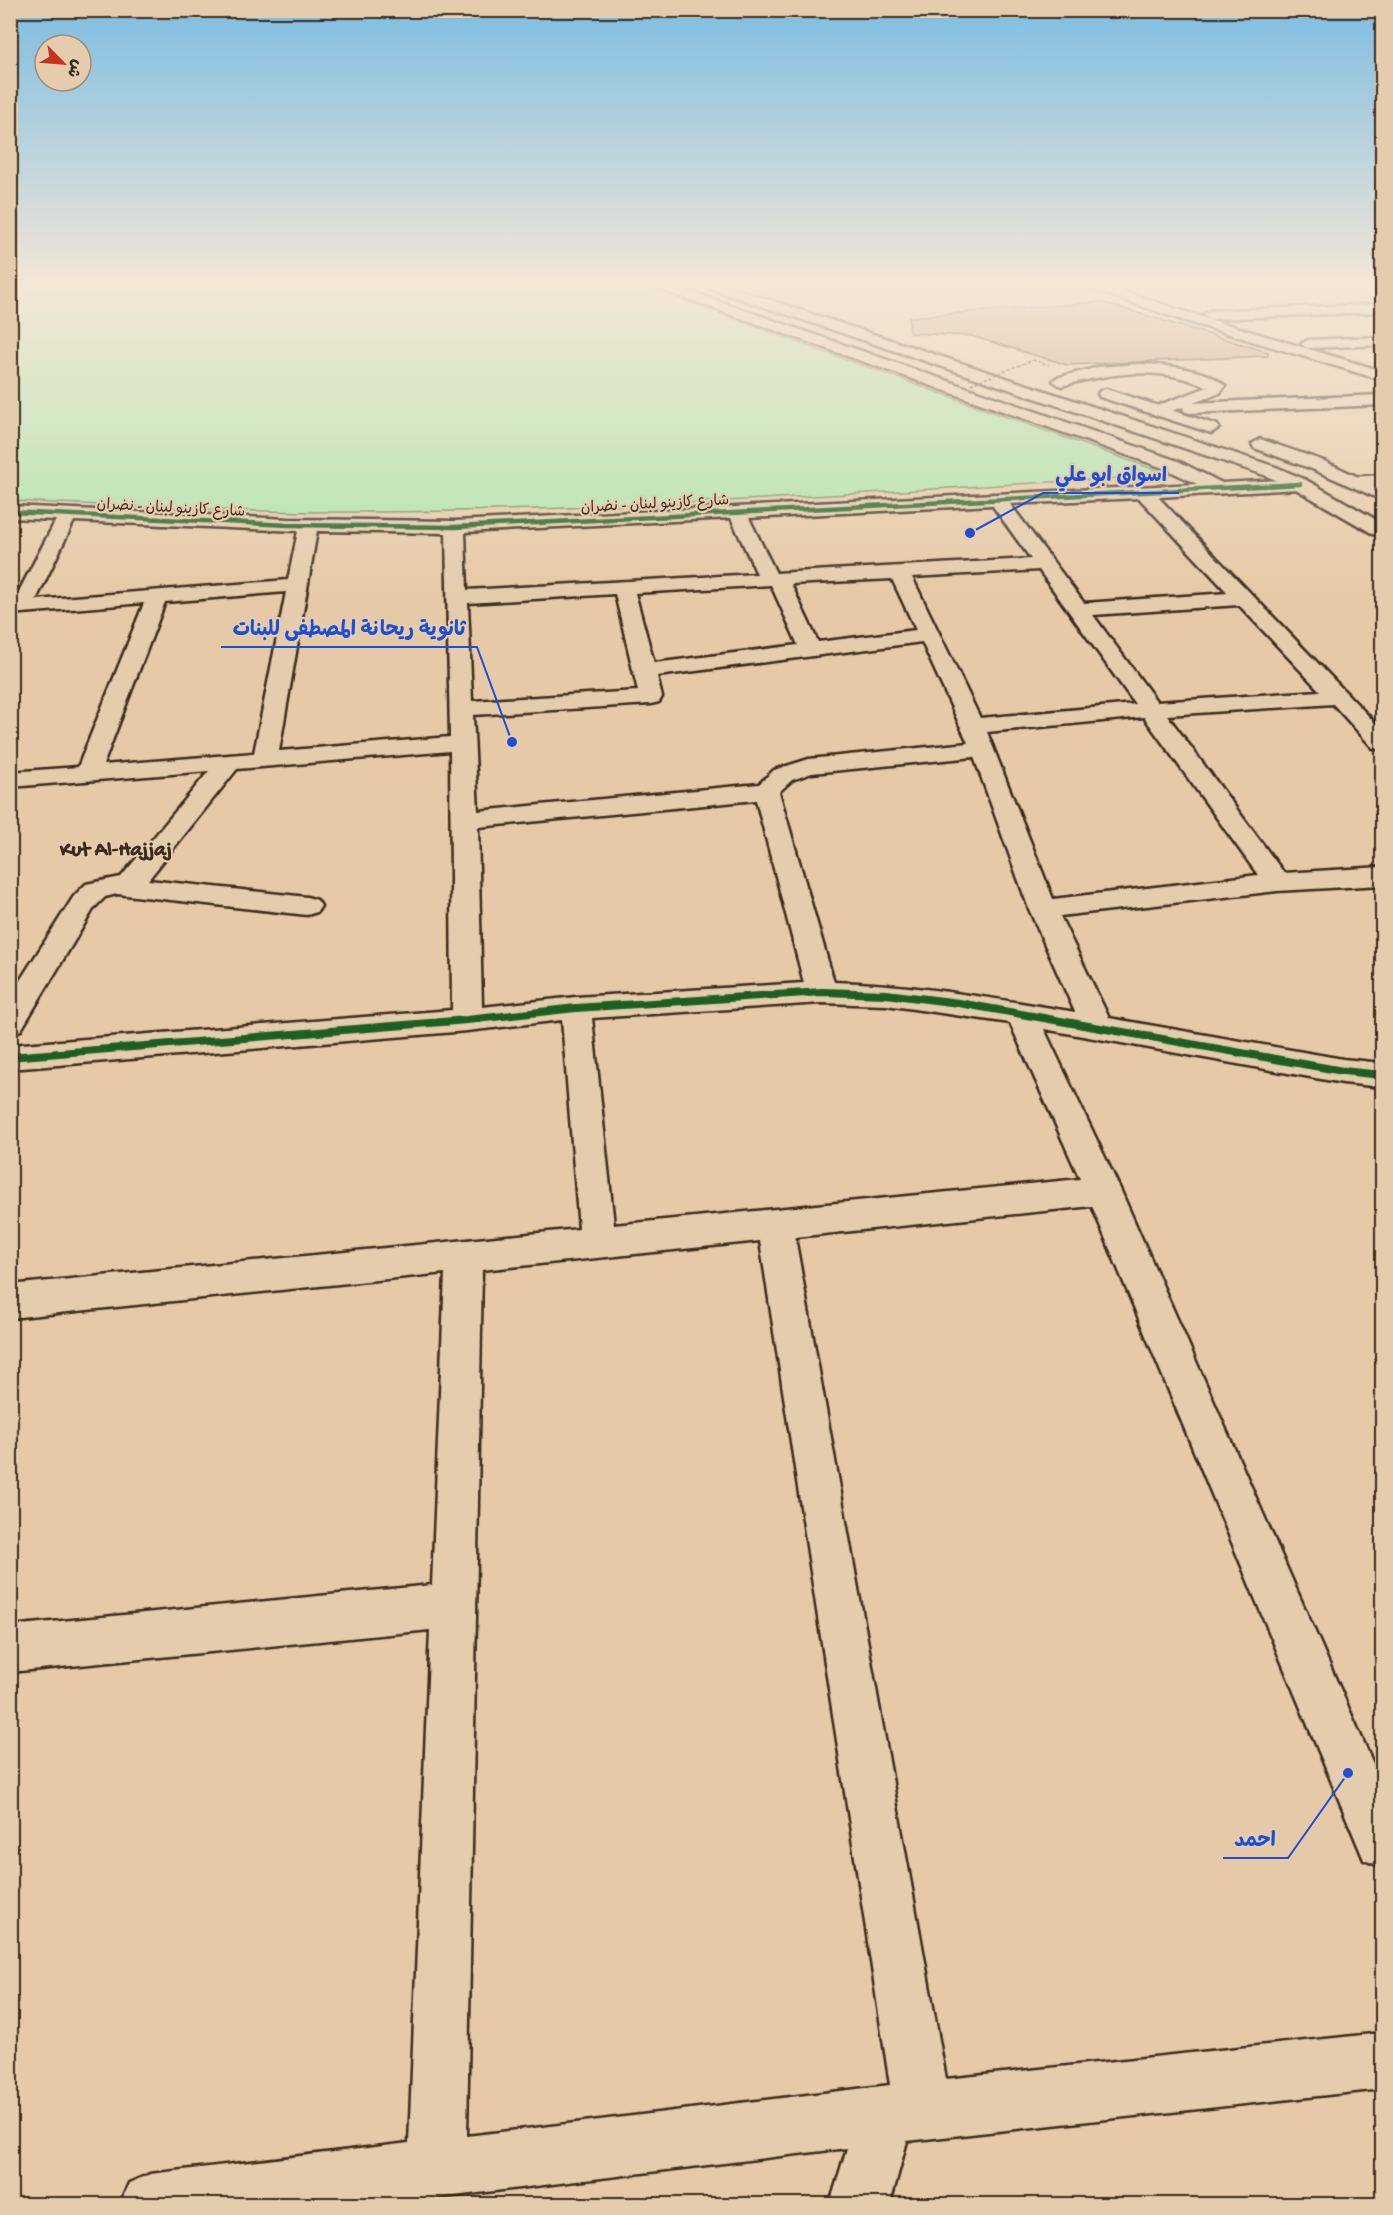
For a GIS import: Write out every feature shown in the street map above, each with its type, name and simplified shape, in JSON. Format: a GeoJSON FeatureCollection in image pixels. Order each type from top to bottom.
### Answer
{"type":"FeatureCollection","features":[{"type":"Feature","properties":{"kind":"street"},"geometry":{"type":"LineString","coordinates":[[954,387],[1172,465],[1220,488]]}},
{"type":"Feature","properties":{"kind":"street"},"geometry":{"type":"LineString","coordinates":[[1019,387],[1270,471],[1300,484],[1383,531]]}},
{"type":"Feature","properties":{"kind":"street"},"geometry":{"type":"LineString","coordinates":[[1082,387],[1222,431]]}},
{"type":"Feature","properties":{"kind":"street"},"geometry":{"type":"LineString","coordinates":[[1164,412],[1215,390],[1216,387]]}},
{"type":"Feature","properties":{"kind":"street"},"geometry":{"type":"LineString","coordinates":[[1164,412],[1207,406],[1383,400]]}},
{"type":"Feature","properties":{"kind":"street"},"geometry":{"type":"LineString","coordinates":[[1244,439],[1357,481],[1383,495]]}},
{"type":"Feature","properties":{"kind":"street"},"geometry":{"type":"LineString","coordinates":[[1357,481],[1383,480]]}},
{"type":"Feature","properties":{"kind":"street","name":"شارع كازينو لبنان - نضران"},"geometry":{"type":"LineString","coordinates":[[10,512],[308,527],[455,526],[1300,484]]}},
{"type":"Feature","properties":{"kind":"street"},"geometry":{"type":"LineString","coordinates":[[1144,492],[1383,743]]}},
{"type":"Feature","properties":{"kind":"street"},"geometry":{"type":"LineString","coordinates":[[998,500],[1277,882]]}},
{"type":"Feature","properties":{"kind":"street"},"geometry":{"type":"LineString","coordinates":[[738,513],[811,650]]}},
{"type":"Feature","properties":{"kind":"street"},"geometry":{"type":"LineString","coordinates":[[16,607],[68,515]]}},
{"type":"Feature","properties":{"kind":"street"},"geometry":{"type":"LineString","coordinates":[[455,526],[465,820],[468,1020]]}},
{"type":"Feature","properties":{"kind":"street"},"geometry":{"type":"LineString","coordinates":[[265,759],[308,527]]}},
{"type":"Feature","properties":{"kind":"street"},"geometry":{"type":"LineString","coordinates":[[457,597],[1044,564]]}},
{"type":"Feature","properties":{"kind":"street"},"geometry":{"type":"LineString","coordinates":[[899,572],[983,749],[1043,909],[1097,1026]]}},
{"type":"Feature","properties":{"kind":"street"},"geometry":{"type":"LineString","coordinates":[[16,607],[297,585]]}},
{"type":"Feature","properties":{"kind":"street"},"geometry":{"type":"LineString","coordinates":[[461,709],[651,697],[624,588]]}},
{"type":"Feature","properties":{"kind":"street"},"geometry":{"type":"LineString","coordinates":[[88,773],[157,597]]}},
{"type":"Feature","properties":{"kind":"street"},"geometry":{"type":"LineString","coordinates":[[1078,610],[1244,598]]}},
{"type":"Feature","properties":{"kind":"street"},"geometry":{"type":"LineString","coordinates":[[645,671],[929,635]]}},
{"type":"Feature","properties":{"kind":"street"},"geometry":{"type":"LineString","coordinates":[[972,726],[1150,710],[1339,697]]}},
{"type":"Feature","properties":{"kind":"street"},"geometry":{"type":"LineString","coordinates":[[10,780],[462,743]]}},
{"type":"Feature","properties":{"kind":"street"},"geometry":{"type":"LineString","coordinates":[[465,820],[766,791],[783,775],[809,766],[983,749]]}},
{"type":"Feature","properties":{"kind":"street"},"geometry":{"type":"LineString","coordinates":[[128,886],[230,762]]}},
{"type":"Feature","properties":{"kind":"street"},"geometry":{"type":"LineString","coordinates":[[766,791],[822,992]]}},
{"type":"Feature","properties":{"kind":"street"},"geometry":{"type":"LineString","coordinates":[[1043,909],[1277,882],[1383,876]]}},
{"type":"Feature","properties":{"kind":"street"},"geometry":{"type":"LineString","coordinates":[[10,1022],[88,896],[107,886],[128,886],[307,906]]}},
{"type":"Feature","properties":{"kind":"street"},"geometry":{"type":"LineString","coordinates":[[10,1057],[468,1020],[576,1008],[822,992],[886,994],[1021,1013],[1343,1071],[1383,1075]]}},
{"type":"Feature","properties":{"kind":"street"},"geometry":{"type":"LineString","coordinates":[[576,1008],[598,1243]]}},
{"type":"Feature","properties":{"kind":"street"},"geometry":{"type":"LineString","coordinates":[[1021,1013],[1102,1191],[1383,1842]]}},
{"type":"Feature","properties":{"kind":"street"},"geometry":{"type":"LineString","coordinates":[[10,1302],[1102,1191]]}},
{"type":"Feature","properties":{"kind":"street"},"geometry":{"type":"LineString","coordinates":[[775,1225],[904,2112],[860,2205]]}},
{"type":"Feature","properties":{"kind":"street"},"geometry":{"type":"LineString","coordinates":[[437,2170],[464,1257]]}},
{"type":"Feature","properties":{"kind":"street"},"geometry":{"type":"LineString","coordinates":[[10,1649],[454,1605]]}},
{"type":"Feature","properties":{"kind":"street"},"geometry":{"type":"LineString","coordinates":[[150,2205],[904,2112],[1383,2061]]}},
{"type":"Feature","properties":{"kind":"green space"},"geometry":{"type":"Polygon","coordinates":[[[11,387],[924,387],[1170,475],[768,499],[467,511],[277,511],[11,501],[11,387]]]}},
{"type":"Feature","properties":{"kind":"cycle path"},"geometry":{"type":"LineString","coordinates":[[10,512],[288,525],[455,527],[1300,484]]}},
{"type":"Feature","properties":{"kind":"cycle path"},"geometry":{"type":"LineString","coordinates":[[10,1057],[467,1020],[576,1008],[822,992],[886,994],[959,1003],[1343,1071],[1382,1075]]}},
{"type":"Feature","properties":{"kind":"place","name":"اسواق ابو علي"},"geometry":{"type":"Point","coordinates":[970,533]}},
{"type":"Feature","properties":{"kind":"place","name":"ثانوية ريحانة المصطفى للبنات"},"geometry":{"type":"Point","coordinates":[512,742]}},
{"type":"Feature","properties":{"kind":"place","name":"احمد"},"geometry":{"type":"Point","coordinates":[1348,1773]}},
{"type":"Feature","properties":{"kind":"district","name":"Kut Al-Hajjaj"},"geometry":{"type":"Point","coordinates":[116,848]}}]}
